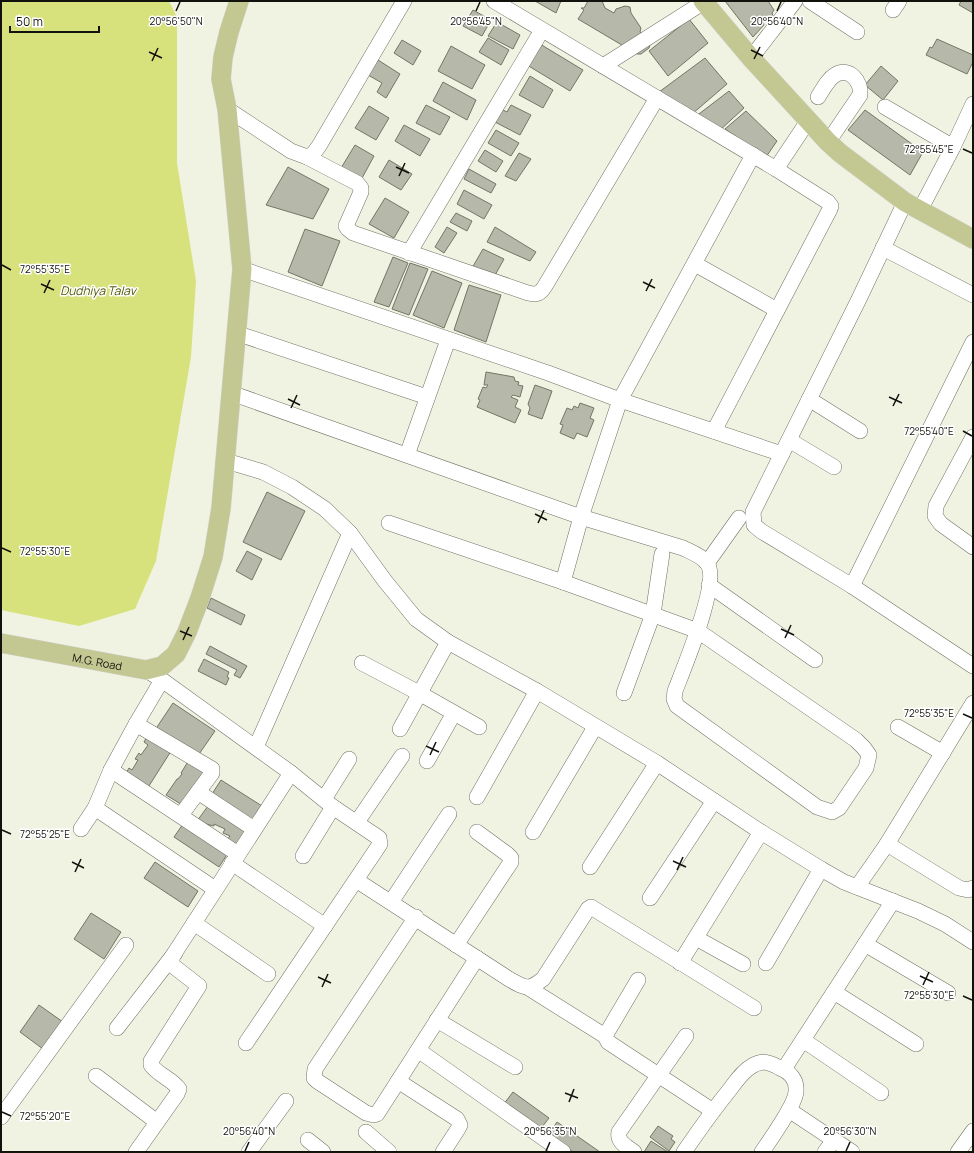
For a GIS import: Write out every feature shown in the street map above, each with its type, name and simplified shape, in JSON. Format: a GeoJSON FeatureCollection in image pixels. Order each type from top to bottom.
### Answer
{"type":"FeatureCollection","features":[{"type":"Feature","properties":{"kind":"main road","name":"M.G. Road"},"geometry":{"type":"LineString","coordinates":[[1,643],[146,670],[162,666],[176,654],[200,598],[214,557],[221,508],[242,269],[227,109],[221,79],[223,57],[239,1]]}},
{"type":"Feature","properties":{"kind":"main road"},"geometry":{"type":"LineString","coordinates":[[703,1],[751,58],[808,121],[840,153],[913,206],[973,239]]}},
{"type":"Feature","properties":{"kind":"main road"},"geometry":{"type":"LineString","coordinates":[[1,632],[91,653],[131,660],[148,660],[162,656],[182,643]]}},
{"type":"Feature","properties":{"kind":"street"},"geometry":{"type":"LineString","coordinates":[[307,157],[313,154],[319,146],[404,1]]}},
{"type":"Feature","properties":{"kind":"street"},"geometry":{"type":"LineString","coordinates":[[494,1],[753,155],[828,202],[831,206],[714,431]]}},
{"type":"Feature","properties":{"kind":"street"},"geometry":{"type":"LineString","coordinates":[[603,66],[703,1]]}},
{"type":"Feature","properties":{"kind":"street"},"geometry":{"type":"LineString","coordinates":[[751,58],[795,1]]}},
{"type":"Feature","properties":{"kind":"street"},"geometry":{"type":"LineString","coordinates":[[810,1],[857,32]]}},
{"type":"Feature","properties":{"kind":"street"},"geometry":{"type":"LineString","coordinates":[[409,253],[542,30]]}},
{"type":"Feature","properties":{"kind":"street"},"geometry":{"type":"LineString","coordinates":[[818,97],[830,80],[840,72],[854,76],[861,89],[860,95],[828,142]]}},
{"type":"Feature","properties":{"kind":"street"},"geometry":{"type":"LineString","coordinates":[[227,109],[291,150],[357,183],[361,188],[361,192],[346,226],[353,233],[536,295],[541,292],[657,98]]}},
{"type":"Feature","properties":{"kind":"street"},"geometry":{"type":"LineString","coordinates":[[973,104],[953,147],[883,248],[860,300],[753,512],[754,525],[761,531],[852,586],[973,666]]}},
{"type":"Feature","properties":{"kind":"street"},"geometry":{"type":"LineString","coordinates":[[885,107],[953,147]]}},
{"type":"Feature","properties":{"kind":"street"},"geometry":{"type":"LineString","coordinates":[[776,169],[808,121]]}},
{"type":"Feature","properties":{"kind":"street"},"geometry":{"type":"LineString","coordinates":[[562,582],[581,517],[620,400],[753,155]]}},
{"type":"Feature","properties":{"kind":"street"},"geometry":{"type":"LineString","coordinates":[[883,248],[973,295]]}},
{"type":"Feature","properties":{"kind":"street"},"geometry":{"type":"LineString","coordinates":[[694,264],[777,310]]}},
{"type":"Feature","properties":{"kind":"street"},"geometry":{"type":"LineString","coordinates":[[242,269],[548,373],[620,400],[782,454]]}},
{"type":"Feature","properties":{"kind":"street"},"geometry":{"type":"LineString","coordinates":[[236,333],[428,397]]}},
{"type":"Feature","properties":{"kind":"street"},"geometry":{"type":"LineString","coordinates":[[407,455],[448,340]]}},
{"type":"Feature","properties":{"kind":"street"},"geometry":{"type":"LineString","coordinates":[[852,586],[973,342]]}},
{"type":"Feature","properties":{"kind":"street"},"geometry":{"type":"LineString","coordinates":[[231,393],[581,517],[683,548],[698,556],[707,563],[710,573],[709,585],[698,631],[675,691],[674,699],[677,706],[817,807],[832,812],[839,808],[866,768],[869,755],[856,740],[698,631],[562,582],[389,523]]}},
{"type":"Feature","properties":{"kind":"street"},"geometry":{"type":"LineString","coordinates":[[809,399],[860,430]]}},
{"type":"Feature","properties":{"kind":"street"},"geometry":{"type":"LineString","coordinates":[[973,437],[936,506],[935,516],[941,524],[973,547]]}},
{"type":"Feature","properties":{"kind":"street"},"geometry":{"type":"LineString","coordinates":[[789,440],[834,467]]}},
{"type":"Feature","properties":{"kind":"street"},"geometry":{"type":"LineString","coordinates":[[226,461],[263,472],[325,509],[350,533],[385,581],[416,619],[448,642],[537,691],[657,763],[761,832],[821,869],[844,882],[918,911],[945,924],[973,942]]}},
{"type":"Feature","properties":{"kind":"street"},"geometry":{"type":"LineString","coordinates":[[707,563],[739,518]]}},
{"type":"Feature","properties":{"kind":"street"},"geometry":{"type":"LineString","coordinates":[[256,748],[350,533]]}},
{"type":"Feature","properties":{"kind":"street"},"geometry":{"type":"LineString","coordinates":[[624,693],[653,614],[662,554]]}},
{"type":"Feature","properties":{"kind":"street"},"geometry":{"type":"LineString","coordinates":[[709,585],[815,660]]}},
{"type":"Feature","properties":{"kind":"street"},"geometry":{"type":"LineString","coordinates":[[400,729],[448,642]]}},
{"type":"Feature","properties":{"kind":"street"},"geometry":{"type":"LineString","coordinates":[[362,663],[419,693],[479,728]]}},
{"type":"Feature","properties":{"kind":"street"},"geometry":{"type":"LineString","coordinates":[[146,670],[291,773],[329,803],[379,838],[380,844],[246,1043]]}},
{"type":"Feature","properties":{"kind":"street"},"geometry":{"type":"LineString","coordinates":[[81,829],[95,808],[111,770],[162,680]]}},
{"type":"Feature","properties":{"kind":"street"},"geometry":{"type":"LineString","coordinates":[[477,796],[537,691]]}},
{"type":"Feature","properties":{"kind":"street"},"geometry":{"type":"LineString","coordinates":[[857,887],[887,844],[973,703]]}},
{"type":"Feature","properties":{"kind":"street"},"geometry":{"type":"LineString","coordinates":[[427,761],[454,713]]}},
{"type":"Feature","properties":{"kind":"street"},"geometry":{"type":"LineString","coordinates":[[136,724],[212,769],[212,773],[181,815]]}},
{"type":"Feature","properties":{"kind":"street"},"geometry":{"type":"LineString","coordinates":[[533,832],[595,727]]}},
{"type":"Feature","properties":{"kind":"street"},"geometry":{"type":"LineString","coordinates":[[898,727],[943,752]]}},
{"type":"Feature","properties":{"kind":"street"},"geometry":{"type":"LineString","coordinates":[[357,822],[402,756]]}},
{"type":"Feature","properties":{"kind":"street"},"geometry":{"type":"LineString","coordinates":[[303,856],[349,759]]}},
{"type":"Feature","properties":{"kind":"street"},"geometry":{"type":"LineString","coordinates":[[590,867],[657,763]]}},
{"type":"Feature","properties":{"kind":"street"},"geometry":{"type":"LineString","coordinates":[[111,770],[181,815],[235,859],[325,926]]}},
{"type":"Feature","properties":{"kind":"street"},"geometry":{"type":"LineString","coordinates":[[136,1152],[179,1089],[176,1084],[154,1069],[151,1065],[151,1061],[199,986],[172,965],[172,957],[291,773]]}},
{"type":"Feature","properties":{"kind":"street"},"geometry":{"type":"LineString","coordinates":[[198,792],[254,829]]}},
{"type":"Feature","properties":{"kind":"street"},"geometry":{"type":"LineString","coordinates":[[650,898],[714,801]]}},
{"type":"Feature","properties":{"kind":"street"},"geometry":{"type":"LineString","coordinates":[[95,808],[215,889]]}},
{"type":"Feature","properties":{"kind":"street"},"geometry":{"type":"LineString","coordinates":[[391,902],[449,814]]}},
{"type":"Feature","properties":{"kind":"street"},"geometry":{"type":"LineString","coordinates":[[456,945],[511,862],[511,858],[507,854],[477,832]]}},
{"type":"Feature","properties":{"kind":"street"},"geometry":{"type":"LineString","coordinates":[[680,963],[761,832]]}},
{"type":"Feature","properties":{"kind":"street"},"geometry":{"type":"LineString","coordinates":[[887,844],[960,888],[968,890],[973,888]]}},
{"type":"Feature","properties":{"kind":"street"},"geometry":{"type":"LineString","coordinates":[[766,963],[821,869]]}},
{"type":"Feature","properties":{"kind":"street"},"geometry":{"type":"LineString","coordinates":[[356,880],[416,917],[509,979],[527,987],[605,1036],[608,1042],[713,1111]]}},
{"type":"Feature","properties":{"kind":"street"},"geometry":{"type":"LineString","coordinates":[[784,1069],[893,901]]}},
{"type":"Feature","properties":{"kind":"street"},"geometry":{"type":"LineString","coordinates":[[527,987],[534,987],[543,979],[588,909],[591,907],[754,1008]]}},
{"type":"Feature","properties":{"kind":"street"},"geometry":{"type":"LineString","coordinates":[[416,917],[315,1069],[314,1078],[317,1081],[366,1113],[374,1115],[377,1114],[477,958]]}},
{"type":"Feature","properties":{"kind":"street"},"geometry":{"type":"LineString","coordinates":[[194,923],[268,974]]}},
{"type":"Feature","properties":{"kind":"street"},"geometry":{"type":"LineString","coordinates":[[696,938],[743,964]]}},
{"type":"Feature","properties":{"kind":"street"},"geometry":{"type":"LineString","coordinates":[[865,944],[948,993]]}},
{"type":"Feature","properties":{"kind":"street"},"geometry":{"type":"LineString","coordinates":[[1,1117],[126,945]]}},
{"type":"Feature","properties":{"kind":"street"},"geometry":{"type":"LineString","coordinates":[[117,1028],[175,953]]}},
{"type":"Feature","properties":{"kind":"street"},"geometry":{"type":"LineString","coordinates":[[605,1036],[638,980]]}},
{"type":"Feature","properties":{"kind":"street"},"geometry":{"type":"LineString","coordinates":[[834,992],[916,1044]]}},
{"type":"Feature","properties":{"kind":"street"},"geometry":{"type":"LineString","coordinates":[[437,1020],[514,1067]]}},
{"type":"Feature","properties":{"kind":"street"},"geometry":{"type":"LineString","coordinates":[[628,1150],[621,1142],[618,1132],[686,1036]]}},
{"type":"Feature","properties":{"kind":"street"},"geometry":{"type":"LineString","coordinates":[[803,1040],[881,1093]]}},
{"type":"Feature","properties":{"kind":"street"},"geometry":{"type":"LineString","coordinates":[[418,1050],[564,1152]]}},
{"type":"Feature","properties":{"kind":"street"},"geometry":{"type":"LineString","coordinates":[[684,1152],[743,1072],[750,1066],[757,1063],[767,1062],[784,1069],[792,1075],[797,1092],[789,1110],[762,1152]]}},
{"type":"Feature","properties":{"kind":"street"},"geometry":{"type":"LineString","coordinates":[[96,1076],[157,1122]]}},
{"type":"Feature","properties":{"kind":"street"},"geometry":{"type":"LineString","coordinates":[[398,1081],[458,1119],[460,1125],[443,1152]]}},
{"type":"Feature","properties":{"kind":"street"},"geometry":{"type":"LineString","coordinates":[[249,1152],[286,1101]]}},
{"type":"Feature","properties":{"kind":"street"},"geometry":{"type":"LineString","coordinates":[[789,1110],[852,1152]]}},
{"type":"Feature","properties":{"kind":"street"},"geometry":{"type":"LineString","coordinates":[[958,1152],[973,1131]]}},
{"type":"Feature","properties":{"kind":"street"},"geometry":{"type":"LineString","coordinates":[[366,1132],[389,1152]]}},
{"type":"Feature","properties":{"kind":"street"},"geometry":{"type":"LineString","coordinates":[[308,1140],[323,1152]]}},
{"type":"Feature","properties":{"kind":"street"},"geometry":{"type":"LineString","coordinates":[[825,1152],[834,1140]]}},
{"type":"Feature","properties":{"kind":"water","name":"Dudhiya Talav"},"geometry":{"type":"Polygon","coordinates":[[[1,1],[169,1],[177,17],[177,163],[196,281],[191,357],[156,561],[135,609],[79,626],[1,610],[1,1]]]}},
{"type":"Feature","properties":{"kind":"building"},"geometry":{"type":"Polygon","coordinates":[[[535,1],[561,1],[556,13],[535,1]]]}},
{"type":"Feature","properties":{"kind":"building"},"geometry":{"type":"Polygon","coordinates":[[[588,1],[602,1],[605,8],[614,13],[616,9],[625,6],[630,7],[631,13],[641,28],[640,32],[650,39],[651,42],[649,48],[641,54],[637,54],[578,19],[584,10],[581,8],[584,8],[588,1]]]}},
{"type":"Feature","properties":{"kind":"building"},"geometry":{"type":"Polygon","coordinates":[[[725,1],[768,1],[774,10],[772,13],[773,16],[767,21],[765,19],[763,21],[764,25],[753,37],[725,1]]]}},
{"type":"Feature","properties":{"kind":"building"},"geometry":{"type":"Polygon","coordinates":[[[961,1],[973,1],[973,13],[959,5],[961,1]]]}},
{"type":"Feature","properties":{"kind":"building"},"geometry":{"type":"Polygon","coordinates":[[[473,10],[491,20],[482,36],[463,26],[473,10]]]}},
{"type":"Feature","properties":{"kind":"building"},"geometry":{"type":"Polygon","coordinates":[[[689,19],[708,43],[668,76],[649,51],[689,19]]]}},
{"type":"Feature","properties":{"kind":"building"},"geometry":{"type":"Polygon","coordinates":[[[497,22],[520,35],[513,49],[488,36],[497,22]]]}},
{"type":"Feature","properties":{"kind":"building"},"geometry":{"type":"Polygon","coordinates":[[[488,38],[509,50],[501,65],[479,52],[488,38]]]}},
{"type":"Feature","properties":{"kind":"building"},"geometry":{"type":"Polygon","coordinates":[[[937,39],[973,55],[973,62],[967,74],[926,55],[930,47],[932,48],[937,39]]]}},
{"type":"Feature","properties":{"kind":"building"},"geometry":{"type":"Polygon","coordinates":[[[402,40],[421,51],[413,65],[394,53],[402,40]]]}},
{"type":"Feature","properties":{"kind":"building"},"geometry":{"type":"Polygon","coordinates":[[[540,44],[583,70],[570,91],[527,65],[540,44]]]}},
{"type":"Feature","properties":{"kind":"building"},"geometry":{"type":"Polygon","coordinates":[[[451,46],[485,65],[472,89],[438,71],[451,46]]]}},
{"type":"Feature","properties":{"kind":"building"},"geometry":{"type":"Polygon","coordinates":[[[705,58],[727,84],[692,114],[659,92],[705,58]]]}},
{"type":"Feature","properties":{"kind":"building"},"geometry":{"type":"Polygon","coordinates":[[[378,60],[400,74],[386,98],[377,92],[382,83],[368,75],[378,60]]]}},
{"type":"Feature","properties":{"kind":"building"},"geometry":{"type":"Polygon","coordinates":[[[881,66],[898,81],[883,100],[865,85],[881,66]]]}},
{"type":"Feature","properties":{"kind":"building"},"geometry":{"type":"Polygon","coordinates":[[[530,76],[553,90],[543,108],[519,95],[530,76]]]}},
{"type":"Feature","properties":{"kind":"building"},"geometry":{"type":"Polygon","coordinates":[[[443,82],[476,100],[467,120],[433,101],[443,82]]]}},
{"type":"Feature","properties":{"kind":"building"},"geometry":{"type":"Polygon","coordinates":[[[729,91],[744,108],[719,131],[695,117],[729,91]]]}},
{"type":"Feature","properties":{"kind":"building"},"geometry":{"type":"Polygon","coordinates":[[[426,105],[450,117],[440,135],[416,123],[426,105]]]}},
{"type":"Feature","properties":{"kind":"building"},"geometry":{"type":"Polygon","coordinates":[[[511,105],[531,115],[520,135],[495,122],[501,109],[507,112],[511,105]]]}},
{"type":"Feature","properties":{"kind":"building"},"geometry":{"type":"Polygon","coordinates":[[[369,106],[389,118],[376,140],[355,128],[369,106]]]}},
{"type":"Feature","properties":{"kind":"building"},"geometry":{"type":"Polygon","coordinates":[[[865,110],[923,152],[910,175],[848,130],[865,110]]]}},
{"type":"Feature","properties":{"kind":"building"},"geometry":{"type":"Polygon","coordinates":[[[746,111],[777,141],[766,157],[725,129],[746,111]]]}},
{"type":"Feature","properties":{"kind":"building"},"geometry":{"type":"Polygon","coordinates":[[[404,125],[430,139],[420,156],[395,141],[404,125]]]}},
{"type":"Feature","properties":{"kind":"building"},"geometry":{"type":"Polygon","coordinates":[[[496,130],[519,143],[511,156],[488,143],[496,130]]]}},
{"type":"Feature","properties":{"kind":"building"},"geometry":{"type":"Polygon","coordinates":[[[355,145],[374,156],[361,180],[341,168],[355,145]]]}},
{"type":"Feature","properties":{"kind":"building"},"geometry":{"type":"Polygon","coordinates":[[[485,150],[503,161],[496,172],[478,161],[485,150]]]}},
{"type":"Feature","properties":{"kind":"building"},"geometry":{"type":"Polygon","coordinates":[[[519,153],[531,159],[516,181],[505,176],[519,153]]]}},
{"type":"Feature","properties":{"kind":"building"},"geometry":{"type":"Polygon","coordinates":[[[389,160],[412,174],[401,190],[379,177],[389,160]]]}},
{"type":"Feature","properties":{"kind":"building"},"geometry":{"type":"Polygon","coordinates":[[[288,167],[329,189],[313,219],[266,205],[288,167]]]}},
{"type":"Feature","properties":{"kind":"building"},"geometry":{"type":"Polygon","coordinates":[[[469,169],[496,184],[491,193],[464,179],[469,169]]]}},
{"type":"Feature","properties":{"kind":"building"},"geometry":{"type":"Polygon","coordinates":[[[464,190],[492,205],[484,219],[457,204],[464,190]]]}},
{"type":"Feature","properties":{"kind":"building"},"geometry":{"type":"Polygon","coordinates":[[[385,198],[409,212],[394,238],[369,224],[385,198]]]}},
{"type":"Feature","properties":{"kind":"building"},"geometry":{"type":"Polygon","coordinates":[[[456,213],[472,221],[467,231],[450,222],[456,213]]]}},
{"type":"Feature","properties":{"kind":"building"},"geometry":{"type":"Polygon","coordinates":[[[447,227],[457,233],[444,253],[435,247],[447,227]]]}},
{"type":"Feature","properties":{"kind":"building"},"geometry":{"type":"Polygon","coordinates":[[[495,227],[536,252],[530,261],[487,242],[495,227]]]}},
{"type":"Feature","properties":{"kind":"building"},"geometry":{"type":"Polygon","coordinates":[[[305,229],[340,241],[322,286],[288,272],[305,229]]]}},
{"type":"Feature","properties":{"kind":"building"},"geometry":{"type":"Polygon","coordinates":[[[483,249],[504,259],[494,277],[472,268],[483,249]]]}},
{"type":"Feature","properties":{"kind":"building"},"geometry":{"type":"Polygon","coordinates":[[[393,257],[408,263],[389,307],[374,302],[393,257]]]}},
{"type":"Feature","properties":{"kind":"building"},"geometry":{"type":"Polygon","coordinates":[[[410,263],[428,269],[409,315],[392,309],[410,263]]]}},
{"type":"Feature","properties":{"kind":"building"},"geometry":{"type":"Polygon","coordinates":[[[432,271],[462,283],[444,328],[413,315],[432,271]]]}},
{"type":"Feature","properties":{"kind":"building"},"geometry":{"type":"Polygon","coordinates":[[[469,285],[501,295],[486,342],[454,330],[469,285]]]}},
{"type":"Feature","properties":{"kind":"building"},"geometry":{"type":"Polygon","coordinates":[[[486,372],[514,377],[515,381],[519,382],[518,385],[523,386],[520,397],[513,395],[511,397],[518,400],[515,407],[521,410],[515,423],[477,407],[480,400],[478,399],[483,387],[486,388],[488,385],[484,385],[486,372]]]}},
{"type":"Feature","properties":{"kind":"building"},"geometry":{"type":"Polygon","coordinates":[[[535,385],[552,391],[542,419],[528,414],[530,408],[528,404],[535,385]]]}},
{"type":"Feature","properties":{"kind":"building"},"geometry":{"type":"Polygon","coordinates":[[[580,403],[594,408],[590,418],[594,420],[587,437],[577,433],[574,439],[560,433],[563,425],[560,424],[567,408],[572,410],[574,406],[578,408],[580,403]]]}},
{"type":"Feature","properties":{"kind":"building"},"geometry":{"type":"Polygon","coordinates":[[[267,492],[305,511],[281,560],[243,542],[267,492]]]}},
{"type":"Feature","properties":{"kind":"building"},"geometry":{"type":"Polygon","coordinates":[[[247,551],[262,559],[252,580],[236,571],[247,551]]]}},
{"type":"Feature","properties":{"kind":"building"},"geometry":{"type":"Polygon","coordinates":[[[211,598],[245,615],[241,625],[207,608],[211,598]]]}},
{"type":"Feature","properties":{"kind":"building"},"geometry":{"type":"Polygon","coordinates":[[[210,646],[247,666],[240,678],[234,675],[237,670],[206,654],[210,646]]]}},
{"type":"Feature","properties":{"kind":"building"},"geometry":{"type":"Polygon","coordinates":[[[204,659],[229,672],[227,677],[229,678],[226,685],[198,671],[204,659]]]}},
{"type":"Feature","properties":{"kind":"building"},"geometry":{"type":"Polygon","coordinates":[[[173,703],[215,731],[197,757],[155,730],[173,703]]]}},
{"type":"Feature","properties":{"kind":"building"},"geometry":{"type":"Polygon","coordinates":[[[149,733],[173,748],[147,789],[125,775],[129,768],[132,770],[138,760],[135,759],[139,753],[141,755],[148,745],[144,742],[149,733]]]}},
{"type":"Feature","properties":{"kind":"building"},"geometry":{"type":"Polygon","coordinates":[[[189,760],[207,772],[184,806],[166,795],[182,774],[181,773],[189,760]]]}},
{"type":"Feature","properties":{"kind":"building"},"geometry":{"type":"Polygon","coordinates":[[[221,780],[262,806],[253,820],[212,794],[221,780]]]}},
{"type":"Feature","properties":{"kind":"building"},"geometry":{"type":"Polygon","coordinates":[[[208,806],[248,831],[239,846],[227,840],[230,836],[223,833],[225,829],[214,824],[214,826],[206,824],[211,827],[209,830],[197,821],[208,806]]]}},
{"type":"Feature","properties":{"kind":"building"},"geometry":{"type":"Polygon","coordinates":[[[183,824],[228,853],[219,867],[174,837],[183,824]]]}},
{"type":"Feature","properties":{"kind":"building"},"geometry":{"type":"Polygon","coordinates":[[[155,862],[198,891],[188,907],[144,878],[155,862]]]}},
{"type":"Feature","properties":{"kind":"building"},"geometry":{"type":"Polygon","coordinates":[[[91,913],[121,932],[104,959],[74,939],[91,913]]]}},
{"type":"Feature","properties":{"kind":"building"},"geometry":{"type":"Polygon","coordinates":[[[39,1005],[63,1022],[43,1049],[20,1032],[39,1005]]]}},
{"type":"Feature","properties":{"kind":"building"},"geometry":{"type":"Polygon","coordinates":[[[513,1092],[549,1118],[539,1131],[503,1105],[513,1092]]]}},
{"type":"Feature","properties":{"kind":"building"},"geometry":{"type":"Polygon","coordinates":[[[557,1122],[600,1152],[573,1152],[548,1135],[557,1122]]]}},
{"type":"Feature","properties":{"kind":"building"},"geometry":{"type":"Polygon","coordinates":[[[658,1126],[673,1136],[671,1139],[675,1142],[669,1151],[650,1137],[658,1126]]]}},
{"type":"Feature","properties":{"kind":"building"},"geometry":{"type":"Polygon","coordinates":[[[651,1141],[668,1152],[644,1152],[651,1141]]]}}]}
